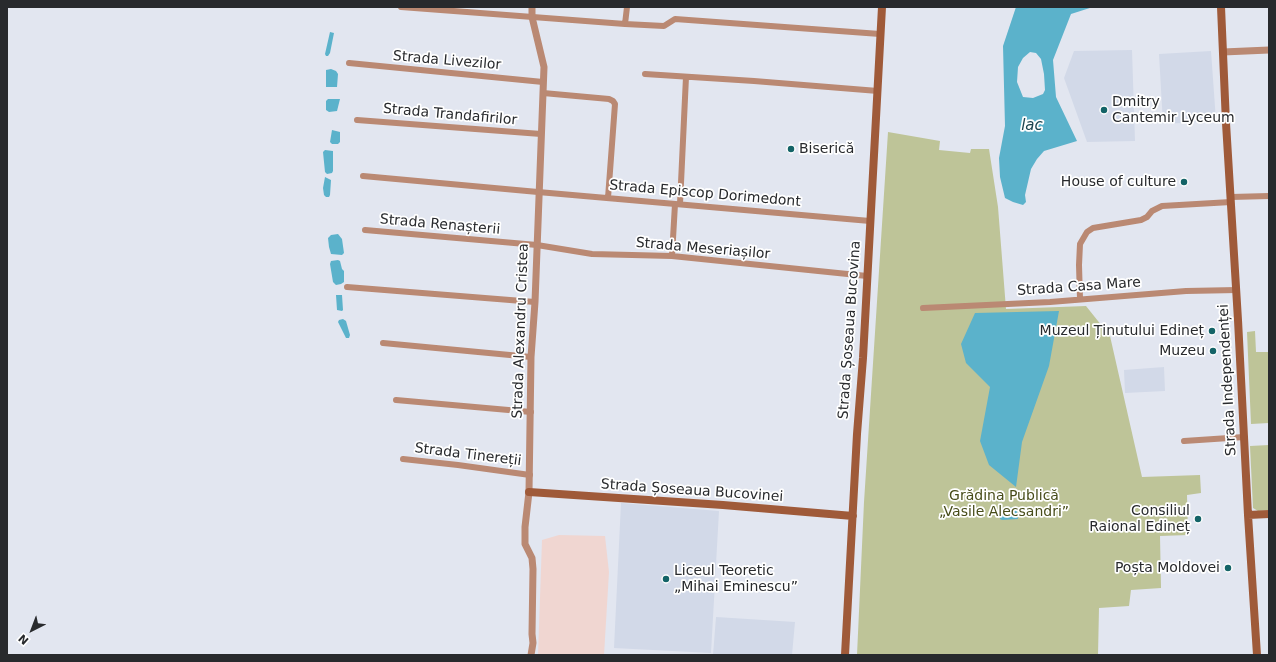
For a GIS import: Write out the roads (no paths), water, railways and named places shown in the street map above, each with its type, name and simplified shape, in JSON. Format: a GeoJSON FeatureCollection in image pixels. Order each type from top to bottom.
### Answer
{"type":"FeatureCollection","features":[{"type":"Feature","properties":{"kind":"main road","name":"Strada Șoseaua Bucovina"},"geometry":{"type":"LineString","coordinates":[[846,655],[857,434],[863,358],[882,7]]}},
{"type":"Feature","properties":{"kind":"main road","name":"Strada Independenței"},"geometry":{"type":"LineString","coordinates":[[1221,7],[1248,515],[1257,655]]}},
{"type":"Feature","properties":{"kind":"main road","name":"Strada Șoseaua Bucovinei"},"geometry":{"type":"LineString","coordinates":[[529,492],[723,505],[853,516]]}},
{"type":"Feature","properties":{"kind":"main road"},"geometry":{"type":"LineString","coordinates":[[1248,515],[1269,514]]}},
{"type":"Feature","properties":{"kind":"street"},"geometry":{"type":"LineString","coordinates":[[401,7],[625,24],[664,26],[675,19],[880,34]]}},
{"type":"Feature","properties":{"kind":"street","name":"Strada Alexandru Cristea"},"geometry":{"type":"LineString","coordinates":[[531,655],[533,643],[533,569],[532,558],[525,544],[524,527],[530,475],[531,357],[535,302],[538,192],[544,67],[532,17],[532,7]]}},
{"type":"Feature","properties":{"kind":"street"},"geometry":{"type":"LineString","coordinates":[[625,24],[627,7]]}},
{"type":"Feature","properties":{"kind":"street"},"geometry":{"type":"LineString","coordinates":[[1223,52],[1269,50]]}},
{"type":"Feature","properties":{"kind":"street","name":"Strada Livezilor"},"geometry":{"type":"LineString","coordinates":[[349,63],[543,82]]}},
{"type":"Feature","properties":{"kind":"street"},"geometry":{"type":"LineString","coordinates":[[645,74],[878,91]]}},
{"type":"Feature","properties":{"kind":"street"},"geometry":{"type":"LineString","coordinates":[[672,256],[678,204],[686,77]]}},
{"type":"Feature","properties":{"kind":"street"},"geometry":{"type":"LineString","coordinates":[[543,93],[609,99],[615,104],[608,198]]}},
{"type":"Feature","properties":{"kind":"street","name":"Strada Trandafirilor"},"geometry":{"type":"LineString","coordinates":[[357,120],[541,134]]}},
{"type":"Feature","properties":{"kind":"street","name":"Strada Episcop Dorimedont"},"geometry":{"type":"LineString","coordinates":[[363,176],[870,220]]}},
{"type":"Feature","properties":{"kind":"street"},"geometry":{"type":"LineString","coordinates":[[1080,299],[1080,244],[1087,232],[1093,228],[1141,220],[1152,211],[1162,206],[1269,196]]}},
{"type":"Feature","properties":{"kind":"street","name":"Strada Renașterii"},"geometry":{"type":"LineString","coordinates":[[365,230],[537,245]]}},
{"type":"Feature","properties":{"kind":"street","name":"Strada Meseriașilor"},"geometry":{"type":"LineString","coordinates":[[537,245],[592,254],[672,256],[867,276]]}},
{"type":"Feature","properties":{"kind":"street"},"geometry":{"type":"LineString","coordinates":[[347,287],[535,302]]}},
{"type":"Feature","properties":{"kind":"street","name":"Strada Casa Mare"},"geometry":{"type":"LineString","coordinates":[[923,308],[1186,291],[1237,290]]}},
{"type":"Feature","properties":{"kind":"street"},"geometry":{"type":"LineString","coordinates":[[383,343],[531,357]]}},
{"type":"Feature","properties":{"kind":"street"},"geometry":{"type":"LineString","coordinates":[[396,400],[531,412]]}},
{"type":"Feature","properties":{"kind":"street"},"geometry":{"type":"LineString","coordinates":[[1184,441],[1244,437]]}},
{"type":"Feature","properties":{"kind":"street","name":"Strada Tinereții"},"geometry":{"type":"LineString","coordinates":[[403,459],[530,475]]}},
{"type":"Feature","properties":{"kind":"water","name":"lac"},"geometry":{"type":"Polygon","coordinates":[[[1016,7],[1093,7],[1071,14],[1053,60],[1056,97],[1077,141],[1044,151],[1037,159],[1031,169],[1025,195],[1026,202],[1023,205],[1005,198],[1000,177],[999,158],[1005,126],[1003,46],[1016,7]],[[1030,52],[1023,58],[1018,67],[1017,82],[1023,97],[1033,98],[1043,94],[1045,90],[1041,59],[1036,53],[1030,52]]]}},
{"type":"Feature","properties":{"kind":"water"},"geometry":{"type":"Polygon","coordinates":[[[330,32],[334,33],[330,53],[326,56],[325,54],[330,32]]]}},
{"type":"Feature","properties":{"kind":"water"},"geometry":{"type":"Polygon","coordinates":[[[331,69],[336,71],[338,74],[337,87],[326,87],[326,70],[331,69]]]}},
{"type":"Feature","properties":{"kind":"water"},"geometry":{"type":"Polygon","coordinates":[[[328,99],[340,99],[337,111],[329,112],[326,110],[326,101],[328,99]]]}},
{"type":"Feature","properties":{"kind":"water"},"geometry":{"type":"Polygon","coordinates":[[[332,130],[340,132],[340,142],[338,144],[332,144],[330,142],[332,130]]]}},
{"type":"Feature","properties":{"kind":"water"},"geometry":{"type":"Polygon","coordinates":[[[325,150],[333,151],[333,171],[332,173],[327,174],[325,172],[323,152],[325,150]]]}},
{"type":"Feature","properties":{"kind":"water"},"geometry":{"type":"Polygon","coordinates":[[[325,177],[331,180],[329,197],[324,195],[323,188],[325,177]]]}},
{"type":"Feature","properties":{"kind":"water"},"geometry":{"type":"Polygon","coordinates":[[[338,234],[342,239],[344,253],[342,255],[331,254],[329,247],[328,238],[331,235],[338,234]]]}},
{"type":"Feature","properties":{"kind":"water"},"geometry":{"type":"Polygon","coordinates":[[[331,261],[340,261],[344,271],[344,282],[336,285],[333,282],[330,264],[331,261]]]}},
{"type":"Feature","properties":{"kind":"water"},"geometry":{"type":"Polygon","coordinates":[[[336,295],[342,295],[342,311],[337,310],[336,295]]]}},
{"type":"Feature","properties":{"kind":"water"},"geometry":{"type":"Polygon","coordinates":[[[1059,311],[1049,366],[1022,442],[1016,487],[989,465],[980,441],[990,387],[966,363],[961,344],[975,313],[1059,311]]]}},
{"type":"Feature","properties":{"kind":"water"},"geometry":{"type":"Polygon","coordinates":[[[343,319],[346,321],[350,335],[349,338],[346,338],[338,322],[339,320],[343,319]]]}},
{"type":"Feature","properties":{"kind":"water"},"geometry":{"type":"Polygon","coordinates":[[[1016,507],[1018,519],[1000,519],[999,509],[1016,507]]]}},
{"type":"Feature","properties":{"kind":"place","name":"Dmitry Cantemir Lyceum"},"geometry":{"type":"Point","coordinates":[1104,110]}},
{"type":"Feature","properties":{"kind":"place","name":"Biserică"},"geometry":{"type":"Point","coordinates":[791,149]}},
{"type":"Feature","properties":{"kind":"place","name":"House of culture"},"geometry":{"type":"Point","coordinates":[1184,182]}},
{"type":"Feature","properties":{"kind":"place","name":"Muzeul Ținutului Edineț"},"geometry":{"type":"Point","coordinates":[1212,331]}},
{"type":"Feature","properties":{"kind":"place","name":"Muzeu"},"geometry":{"type":"Point","coordinates":[1213,351]}},
{"type":"Feature","properties":{"kind":"place","name":"Consiliul Raional Edineț"},"geometry":{"type":"Point","coordinates":[1198,519]}},
{"type":"Feature","properties":{"kind":"place","name":"Poșta Moldovei"},"geometry":{"type":"Point","coordinates":[1228,568]}},
{"type":"Feature","properties":{"kind":"place","name":"Liceul Teoretic „Mihai Eminescu”"},"geometry":{"type":"Point","coordinates":[666,579]}},
{"type":"Feature","properties":{"kind":"park label","name":"Grădina Publică „Vasile Alecsandri”"},"geometry":{"type":"Point","coordinates":[1004,504]}}]}
